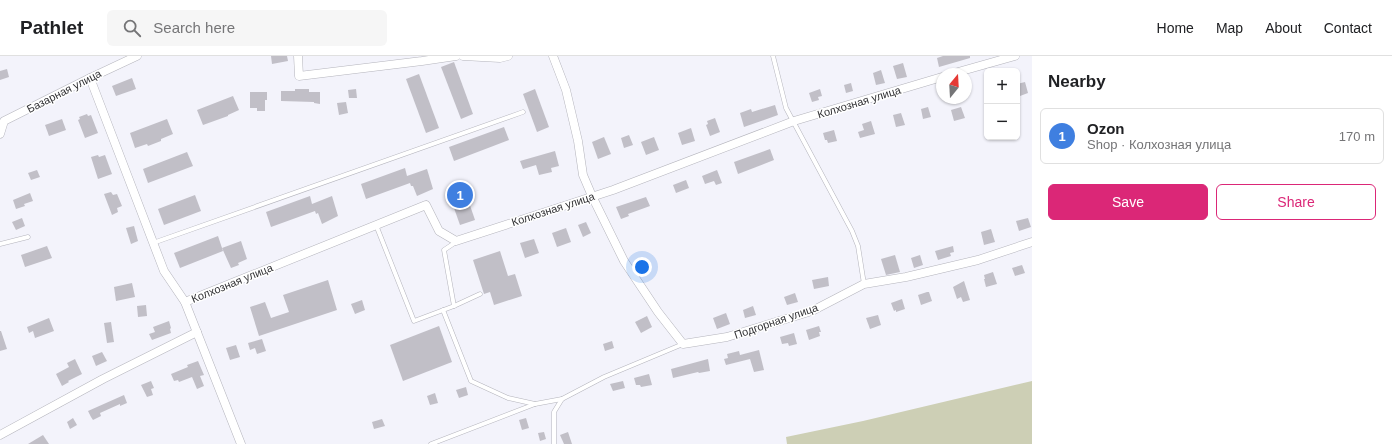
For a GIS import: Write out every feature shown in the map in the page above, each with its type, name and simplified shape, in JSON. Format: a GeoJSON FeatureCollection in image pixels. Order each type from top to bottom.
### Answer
{"type":"FeatureCollection","features":[{"type":"Feature","properties":{"kind":"street","name":"Базарная улица"},"geometry":{"type":"LineString","coordinates":[[0,134],[2,121],[136,56]]}},
{"type":"Feature","properties":{"kind":"street"},"geometry":{"type":"LineString","coordinates":[[298,56],[299,76],[456,56]]}},
{"type":"Feature","properties":{"kind":"street"},"geometry":{"type":"LineString","coordinates":[[463,56],[500,58],[508,56]]}},
{"type":"Feature","properties":{"kind":"street"},"geometry":{"type":"LineString","coordinates":[[553,56],[566,90],[578,141],[583,175],[592,196],[624,261],[658,312],[684,344]]}},
{"type":"Feature","properties":{"kind":"street"},"geometry":{"type":"LineString","coordinates":[[972,68],[1015,56]]}},
{"type":"Feature","properties":{"kind":"street","name":"Колхозная улица"},"geometry":{"type":"LineString","coordinates":[[90,78],[164,272],[185,302],[241,444]]}},
{"type":"Feature","properties":{"kind":"street","name":"Колхозная улица"},"geometry":{"type":"LineString","coordinates":[[185,302],[426,205],[439,231],[456,241],[613,190],[794,121],[936,79]]}},
{"type":"Feature","properties":{"kind":"street","name":"Подгорная улица"},"geometry":{"type":"LineString","coordinates":[[684,344],[727,338],[812,311],[864,284],[906,277],[978,260],[1032,242]]}},
{"type":"Feature","properties":{"kind":"street"},"geometry":{"type":"LineString","coordinates":[[0,435],[103,379],[197,332]]}},
{"type":"Feature","properties":{"kind":"lane"},"geometry":{"type":"LineString","coordinates":[[774,56],[786,108],[852,231],[858,246],[864,284]]}},
{"type":"Feature","properties":{"kind":"lane"},"geometry":{"type":"LineString","coordinates":[[153,243],[523,112]]}},
{"type":"Feature","properties":{"kind":"lane"},"geometry":{"type":"LineString","coordinates":[[376,225],[414,321],[454,306],[480,294]]}},
{"type":"Feature","properties":{"kind":"lane"},"geometry":{"type":"LineString","coordinates":[[0,244],[28,237]]}},
{"type":"Feature","properties":{"kind":"lane"},"geometry":{"type":"LineString","coordinates":[[454,306],[444,250],[456,241]]}},
{"type":"Feature","properties":{"kind":"lane"},"geometry":{"type":"LineString","coordinates":[[443,310],[471,381],[508,398],[535,404]]}},
{"type":"Feature","properties":{"kind":"lane"},"geometry":{"type":"LineString","coordinates":[[431,444],[535,404],[562,400],[604,377],[684,344]]}},
{"type":"Feature","properties":{"kind":"lane"},"geometry":{"type":"LineString","coordinates":[[554,444],[554,412],[562,400]]}},
{"type":"Feature","properties":{"kind":"green space"},"geometry":{"type":"Polygon","coordinates":[[[1032,381],[1032,444],[787,444],[786,437],[863,421],[1032,381]]]}},
{"type":"Feature","properties":{"kind":"building"},"geometry":{"type":"Polygon","coordinates":[[[271,56],[287,56],[288,61],[272,64],[271,56]]]}},
{"type":"Feature","properties":{"kind":"building"},"geometry":{"type":"Polygon","coordinates":[[[943,56],[970,56],[970,58],[939,67],[937,58],[943,56]]]}},
{"type":"Feature","properties":{"kind":"building"},"geometry":{"type":"Polygon","coordinates":[[[454,62],[473,114],[461,119],[441,67],[454,62]]]}},
{"type":"Feature","properties":{"kind":"building"},"geometry":{"type":"Polygon","coordinates":[[[903,63],[907,77],[897,79],[893,66],[903,63]]]}},
{"type":"Feature","properties":{"kind":"building"},"geometry":{"type":"Polygon","coordinates":[[[7,69],[9,77],[0,80],[0,71],[7,69]]]}},
{"type":"Feature","properties":{"kind":"building"},"geometry":{"type":"Polygon","coordinates":[[[881,70],[885,83],[876,85],[873,73],[881,70]]]}},
{"type":"Feature","properties":{"kind":"building"},"geometry":{"type":"Polygon","coordinates":[[[419,74],[439,128],[426,133],[406,79],[419,74]]]}},
{"type":"Feature","properties":{"kind":"building"},"geometry":{"type":"Polygon","coordinates":[[[132,78],[136,89],[116,96],[112,86],[132,78]]]}},
{"type":"Feature","properties":{"kind":"building"},"geometry":{"type":"Polygon","coordinates":[[[1025,82],[1028,93],[1020,96],[1020,93],[1020,83],[1025,82]]]}},
{"type":"Feature","properties":{"kind":"building"},"geometry":{"type":"Polygon","coordinates":[[[851,83],[853,91],[846,93],[844,85],[851,83]]]}},
{"type":"Feature","properties":{"kind":"building"},"geometry":{"type":"Polygon","coordinates":[[[295,89],[309,89],[309,92],[320,92],[320,104],[314,102],[281,101],[281,91],[295,91],[295,89]]]}},
{"type":"Feature","properties":{"kind":"building"},"geometry":{"type":"Polygon","coordinates":[[[356,89],[357,98],[349,98],[348,90],[356,89]]]}},
{"type":"Feature","properties":{"kind":"building"},"geometry":{"type":"Polygon","coordinates":[[[535,89],[549,127],[537,132],[523,94],[535,89]]]}},
{"type":"Feature","properties":{"kind":"building"},"geometry":{"type":"Polygon","coordinates":[[[820,89],[822,96],[818,97],[819,100],[812,102],[809,93],[820,89]]]}},
{"type":"Feature","properties":{"kind":"building"},"geometry":{"type":"Polygon","coordinates":[[[250,92],[267,92],[265,111],[257,111],[257,108],[250,108],[250,92]]]}},
{"type":"Feature","properties":{"kind":"building"},"geometry":{"type":"Polygon","coordinates":[[[233,96],[239,110],[228,116],[203,125],[197,110],[233,96]]]}},
{"type":"Feature","properties":{"kind":"building"},"geometry":{"type":"Polygon","coordinates":[[[346,102],[348,113],[339,115],[337,103],[346,102]]]}},
{"type":"Feature","properties":{"kind":"building"},"geometry":{"type":"Polygon","coordinates":[[[775,105],[778,115],[744,127],[740,113],[751,109],[752,112],[775,105]]]}},
{"type":"Feature","properties":{"kind":"building"},"geometry":{"type":"Polygon","coordinates":[[[928,107],[931,117],[923,119],[921,109],[928,107]]]}},
{"type":"Feature","properties":{"kind":"building"},"geometry":{"type":"Polygon","coordinates":[[[961,107],[965,118],[954,121],[951,110],[961,107]]]}},
{"type":"Feature","properties":{"kind":"building"},"geometry":{"type":"Polygon","coordinates":[[[901,113],[905,125],[896,127],[893,115],[901,113]]]}},
{"type":"Feature","properties":{"kind":"building"},"geometry":{"type":"Polygon","coordinates":[[[87,114],[88,116],[91,115],[98,133],[85,138],[78,120],[80,119],[79,117],[87,114]]]}},
{"type":"Feature","properties":{"kind":"building"},"geometry":{"type":"Polygon","coordinates":[[[715,118],[720,132],[710,136],[706,125],[708,124],[707,121],[715,118]]]}},
{"type":"Feature","properties":{"kind":"building"},"geometry":{"type":"Polygon","coordinates":[[[62,119],[66,130],[49,136],[45,125],[62,119]]]}},
{"type":"Feature","properties":{"kind":"building"},"geometry":{"type":"Polygon","coordinates":[[[167,119],[173,134],[148,146],[147,144],[135,148],[130,133],[167,119]]]}},
{"type":"Feature","properties":{"kind":"building"},"geometry":{"type":"Polygon","coordinates":[[[871,121],[875,134],[860,138],[858,132],[864,130],[862,124],[871,121]]]}},
{"type":"Feature","properties":{"kind":"building"},"geometry":{"type":"Polygon","coordinates":[[[504,127],[509,140],[454,161],[449,147],[504,127]]]}},
{"type":"Feature","properties":{"kind":"building"},"geometry":{"type":"Polygon","coordinates":[[[691,128],[695,141],[682,145],[678,133],[691,128]]]}},
{"type":"Feature","properties":{"kind":"building"},"geometry":{"type":"Polygon","coordinates":[[[834,130],[837,141],[828,143],[827,140],[825,140],[823,133],[834,130]]]}},
{"type":"Feature","properties":{"kind":"building"},"geometry":{"type":"Polygon","coordinates":[[[629,135],[633,145],[624,148],[621,138],[629,135]]]}},
{"type":"Feature","properties":{"kind":"building"},"geometry":{"type":"Polygon","coordinates":[[[604,137],[611,154],[598,159],[592,142],[604,137]]]}},
{"type":"Feature","properties":{"kind":"building"},"geometry":{"type":"Polygon","coordinates":[[[654,137],[659,150],[646,155],[641,142],[654,137]]]}},
{"type":"Feature","properties":{"kind":"building"},"geometry":{"type":"Polygon","coordinates":[[[770,149],[774,160],[738,174],[734,162],[770,149]]]}},
{"type":"Feature","properties":{"kind":"building"},"geometry":{"type":"Polygon","coordinates":[[[555,151],[559,166],[551,168],[552,172],[539,175],[536,165],[523,169],[520,161],[555,151]]]}},
{"type":"Feature","properties":{"kind":"building"},"geometry":{"type":"Polygon","coordinates":[[[187,152],[193,166],[148,183],[143,169],[187,152]]]}},
{"type":"Feature","properties":{"kind":"building"},"geometry":{"type":"Polygon","coordinates":[[[98,155],[99,157],[105,155],[112,174],[98,179],[91,157],[98,155]]]}},
{"type":"Feature","properties":{"kind":"building"},"geometry":{"type":"Polygon","coordinates":[[[405,168],[407,176],[427,169],[433,189],[417,196],[413,186],[411,186],[410,183],[366,199],[361,184],[405,168]]]}},
{"type":"Feature","properties":{"kind":"building"},"geometry":{"type":"Polygon","coordinates":[[[37,170],[40,177],[31,180],[28,173],[37,170]]]}},
{"type":"Feature","properties":{"kind":"building"},"geometry":{"type":"Polygon","coordinates":[[[717,170],[722,183],[716,185],[714,181],[705,184],[702,176],[717,170]]]}},
{"type":"Feature","properties":{"kind":"building"},"geometry":{"type":"Polygon","coordinates":[[[686,180],[689,188],[676,193],[673,185],[686,180]]]}},
{"type":"Feature","properties":{"kind":"building"},"geometry":{"type":"Polygon","coordinates":[[[464,188],[475,220],[460,225],[449,194],[464,188]]]}},
{"type":"Feature","properties":{"kind":"building"},"geometry":{"type":"Polygon","coordinates":[[[111,192],[113,195],[117,194],[122,206],[117,208],[118,212],[112,215],[104,194],[111,192]]]}},
{"type":"Feature","properties":{"kind":"building"},"geometry":{"type":"Polygon","coordinates":[[[30,193],[33,201],[16,209],[13,200],[30,193]]]}},
{"type":"Feature","properties":{"kind":"building"},"geometry":{"type":"Polygon","coordinates":[[[195,195],[201,211],[164,225],[158,209],[195,195]]]}},
{"type":"Feature","properties":{"kind":"building"},"geometry":{"type":"Polygon","coordinates":[[[310,196],[312,204],[332,196],[338,216],[322,224],[318,213],[316,214],[315,211],[271,227],[266,212],[310,196]]]}},
{"type":"Feature","properties":{"kind":"building"},"geometry":{"type":"Polygon","coordinates":[[[646,197],[650,206],[628,214],[629,216],[621,219],[616,207],[646,197]]]}},
{"type":"Feature","properties":{"kind":"building"},"geometry":{"type":"Polygon","coordinates":[[[22,218],[25,226],[16,230],[12,222],[22,218]]]}},
{"type":"Feature","properties":{"kind":"building"},"geometry":{"type":"Polygon","coordinates":[[[1028,218],[1031,227],[1019,231],[1016,221],[1028,218]]]}},
{"type":"Feature","properties":{"kind":"building"},"geometry":{"type":"Polygon","coordinates":[[[586,222],[591,233],[583,237],[578,225],[586,222]]]}},
{"type":"Feature","properties":{"kind":"building"},"geometry":{"type":"Polygon","coordinates":[[[134,226],[138,241],[131,244],[126,228],[134,226]]]}},
{"type":"Feature","properties":{"kind":"building"},"geometry":{"type":"Polygon","coordinates":[[[566,228],[571,242],[557,247],[552,233],[566,228]]]}},
{"type":"Feature","properties":{"kind":"building"},"geometry":{"type":"Polygon","coordinates":[[[991,229],[995,242],[984,245],[981,232],[991,229]]]}},
{"type":"Feature","properties":{"kind":"building"},"geometry":{"type":"Polygon","coordinates":[[[218,236],[223,251],[180,268],[174,253],[218,236]]]}},
{"type":"Feature","properties":{"kind":"building"},"geometry":{"type":"Polygon","coordinates":[[[534,239],[539,253],[525,258],[520,243],[534,239]]]}},
{"type":"Feature","properties":{"kind":"building"},"geometry":{"type":"Polygon","coordinates":[[[241,241],[247,259],[238,263],[239,265],[231,268],[222,248],[241,241]]]}},
{"type":"Feature","properties":{"kind":"building"},"geometry":{"type":"Polygon","coordinates":[[[47,246],[52,258],[25,267],[21,255],[47,246]]]}},
{"type":"Feature","properties":{"kind":"building"},"geometry":{"type":"Polygon","coordinates":[[[953,246],[954,252],[950,253],[951,256],[938,260],[935,251],[953,246]]]}},
{"type":"Feature","properties":{"kind":"building"},"geometry":{"type":"Polygon","coordinates":[[[500,251],[508,276],[515,274],[522,296],[494,305],[490,292],[484,294],[473,260],[500,251]]]}},
{"type":"Feature","properties":{"kind":"building"},"geometry":{"type":"Polygon","coordinates":[[[895,255],[900,272],[886,275],[881,259],[895,255]]]}},
{"type":"Feature","properties":{"kind":"building"},"geometry":{"type":"Polygon","coordinates":[[[920,255],[923,265],[914,268],[911,258],[920,255]]]}},
{"type":"Feature","properties":{"kind":"building"},"geometry":{"type":"Polygon","coordinates":[[[1022,265],[1025,273],[1015,276],[1012,268],[1022,265]]]}},
{"type":"Feature","properties":{"kind":"building"},"geometry":{"type":"Polygon","coordinates":[[[993,272],[997,284],[986,287],[984,275],[993,272]]]}},
{"type":"Feature","properties":{"kind":"building"},"geometry":{"type":"Polygon","coordinates":[[[828,277],[829,286],[814,289],[812,280],[828,277]]]}},
{"type":"Feature","properties":{"kind":"building"},"geometry":{"type":"Polygon","coordinates":[[[328,280],[337,310],[259,336],[250,307],[265,302],[271,318],[289,312],[283,295],[328,280]]]}},
{"type":"Feature","properties":{"kind":"building"},"geometry":{"type":"Polygon","coordinates":[[[964,281],[970,300],[963,302],[961,297],[957,299],[953,287],[964,281]]]}},
{"type":"Feature","properties":{"kind":"building"},"geometry":{"type":"Polygon","coordinates":[[[132,283],[135,297],[116,301],[114,287],[132,283]]]}},
{"type":"Feature","properties":{"kind":"building"},"geometry":{"type":"Polygon","coordinates":[[[929,292],[932,301],[921,305],[918,295],[929,292]]]}},
{"type":"Feature","properties":{"kind":"building"},"geometry":{"type":"Polygon","coordinates":[[[795,293],[798,302],[787,305],[784,297],[795,293]]]}},
{"type":"Feature","properties":{"kind":"building"},"geometry":{"type":"Polygon","coordinates":[[[902,299],[905,309],[896,312],[896,310],[894,311],[891,303],[902,299]]]}},
{"type":"Feature","properties":{"kind":"building"},"geometry":{"type":"Polygon","coordinates":[[[362,300],[365,310],[355,314],[351,304],[362,300]]]}},
{"type":"Feature","properties":{"kind":"building"},"geometry":{"type":"Polygon","coordinates":[[[146,305],[147,316],[138,317],[137,306],[146,305]]]}},
{"type":"Feature","properties":{"kind":"building"},"geometry":{"type":"Polygon","coordinates":[[[753,306],[756,315],[745,318],[743,310],[753,306]]]}},
{"type":"Feature","properties":{"kind":"building"},"geometry":{"type":"Polygon","coordinates":[[[726,313],[730,324],[717,329],[713,318],[726,313]]]}},
{"type":"Feature","properties":{"kind":"building"},"geometry":{"type":"Polygon","coordinates":[[[878,315],[881,325],[870,329],[866,318],[878,315]]]}},
{"type":"Feature","properties":{"kind":"building"},"geometry":{"type":"Polygon","coordinates":[[[647,316],[652,327],[641,333],[635,322],[647,316]]]}},
{"type":"Feature","properties":{"kind":"building"},"geometry":{"type":"Polygon","coordinates":[[[49,318],[54,331],[35,338],[33,331],[29,333],[27,327],[49,318]]]}},
{"type":"Feature","properties":{"kind":"building"},"geometry":{"type":"Polygon","coordinates":[[[169,321],[171,333],[152,340],[149,334],[155,332],[153,327],[169,321]]]}},
{"type":"Feature","properties":{"kind":"building"},"geometry":{"type":"Polygon","coordinates":[[[111,322],[114,342],[107,343],[104,323],[111,322]]]}},
{"type":"Feature","properties":{"kind":"building"},"geometry":{"type":"Polygon","coordinates":[[[439,326],[452,362],[403,381],[390,345],[439,326]]]}},
{"type":"Feature","properties":{"kind":"building"},"geometry":{"type":"Polygon","coordinates":[[[819,326],[821,332],[819,332],[820,336],[809,340],[806,330],[819,326]]]}},
{"type":"Feature","properties":{"kind":"building"},"geometry":{"type":"Polygon","coordinates":[[[0,331],[7,349],[0,351],[0,331]]]}},
{"type":"Feature","properties":{"kind":"building"},"geometry":{"type":"Polygon","coordinates":[[[794,333],[797,344],[789,346],[788,343],[782,344],[780,337],[794,333]]]}},
{"type":"Feature","properties":{"kind":"building"},"geometry":{"type":"Polygon","coordinates":[[[262,339],[266,351],[257,354],[255,348],[250,350],[248,343],[262,339]]]}},
{"type":"Feature","properties":{"kind":"building"},"geometry":{"type":"Polygon","coordinates":[[[612,341],[614,348],[605,351],[603,344],[612,341]]]}},
{"type":"Feature","properties":{"kind":"building"},"geometry":{"type":"Polygon","coordinates":[[[236,345],[240,357],[230,360],[226,348],[236,345]]]}},
{"type":"Feature","properties":{"kind":"building"},"geometry":{"type":"Polygon","coordinates":[[[759,350],[764,370],[754,372],[750,359],[726,365],[724,359],[728,358],[727,354],[739,351],[740,355],[759,350]]]}},
{"type":"Feature","properties":{"kind":"building"},"geometry":{"type":"Polygon","coordinates":[[[102,352],[107,361],[96,366],[92,356],[102,352]]]}},
{"type":"Feature","properties":{"kind":"building"},"geometry":{"type":"Polygon","coordinates":[[[75,359],[82,374],[68,381],[69,382],[62,386],[56,374],[69,367],[67,363],[75,359]]]}},
{"type":"Feature","properties":{"kind":"building"},"geometry":{"type":"Polygon","coordinates":[[[708,359],[710,371],[698,372],[673,378],[671,369],[708,359]]]}},
{"type":"Feature","properties":{"kind":"building"},"geometry":{"type":"Polygon","coordinates":[[[198,361],[204,375],[200,376],[204,386],[197,389],[192,377],[179,382],[178,380],[174,381],[171,374],[198,361]]]}},
{"type":"Feature","properties":{"kind":"building"},"geometry":{"type":"Polygon","coordinates":[[[649,374],[652,385],[641,387],[640,385],[636,385],[634,378],[649,374]]]}},
{"type":"Feature","properties":{"kind":"building"},"geometry":{"type":"Polygon","coordinates":[[[151,381],[154,388],[151,389],[153,395],[147,397],[141,385],[151,381]]]}},
{"type":"Feature","properties":{"kind":"building"},"geometry":{"type":"Polygon","coordinates":[[[623,381],[625,388],[613,391],[610,384],[623,381]]]}},
{"type":"Feature","properties":{"kind":"building"},"geometry":{"type":"Polygon","coordinates":[[[466,387],[468,395],[459,398],[456,390],[466,387]]]}},
{"type":"Feature","properties":{"kind":"building"},"geometry":{"type":"Polygon","coordinates":[[[435,393],[438,403],[430,405],[427,396],[435,393]]]}},
{"type":"Feature","properties":{"kind":"building"},"geometry":{"type":"Polygon","coordinates":[[[124,395],[127,403],[120,406],[120,404],[100,413],[101,416],[93,420],[88,411],[124,395]]]}},
{"type":"Feature","properties":{"kind":"building"},"geometry":{"type":"Polygon","coordinates":[[[73,418],[77,425],[70,429],[67,422],[73,418]]]}},
{"type":"Feature","properties":{"kind":"building"},"geometry":{"type":"Polygon","coordinates":[[[526,418],[529,428],[522,430],[519,420],[526,418]]]}},
{"type":"Feature","properties":{"kind":"building"},"geometry":{"type":"Polygon","coordinates":[[[382,419],[385,426],[374,429],[372,422],[382,419]]]}},
{"type":"Feature","properties":{"kind":"building"},"geometry":{"type":"Polygon","coordinates":[[[544,432],[546,439],[540,441],[538,433],[544,432]]]}},
{"type":"Feature","properties":{"kind":"building"},"geometry":{"type":"Polygon","coordinates":[[[568,432],[572,444],[564,444],[560,435],[568,432]]]}},
{"type":"Feature","properties":{"kind":"building"},"geometry":{"type":"Polygon","coordinates":[[[43,435],[49,444],[28,444],[43,435]]]}},
{"type":"Feature","properties":{"kind":"place","name":"Ozon"},"geometry":{"type":"Point","coordinates":[460,195]}}]}
